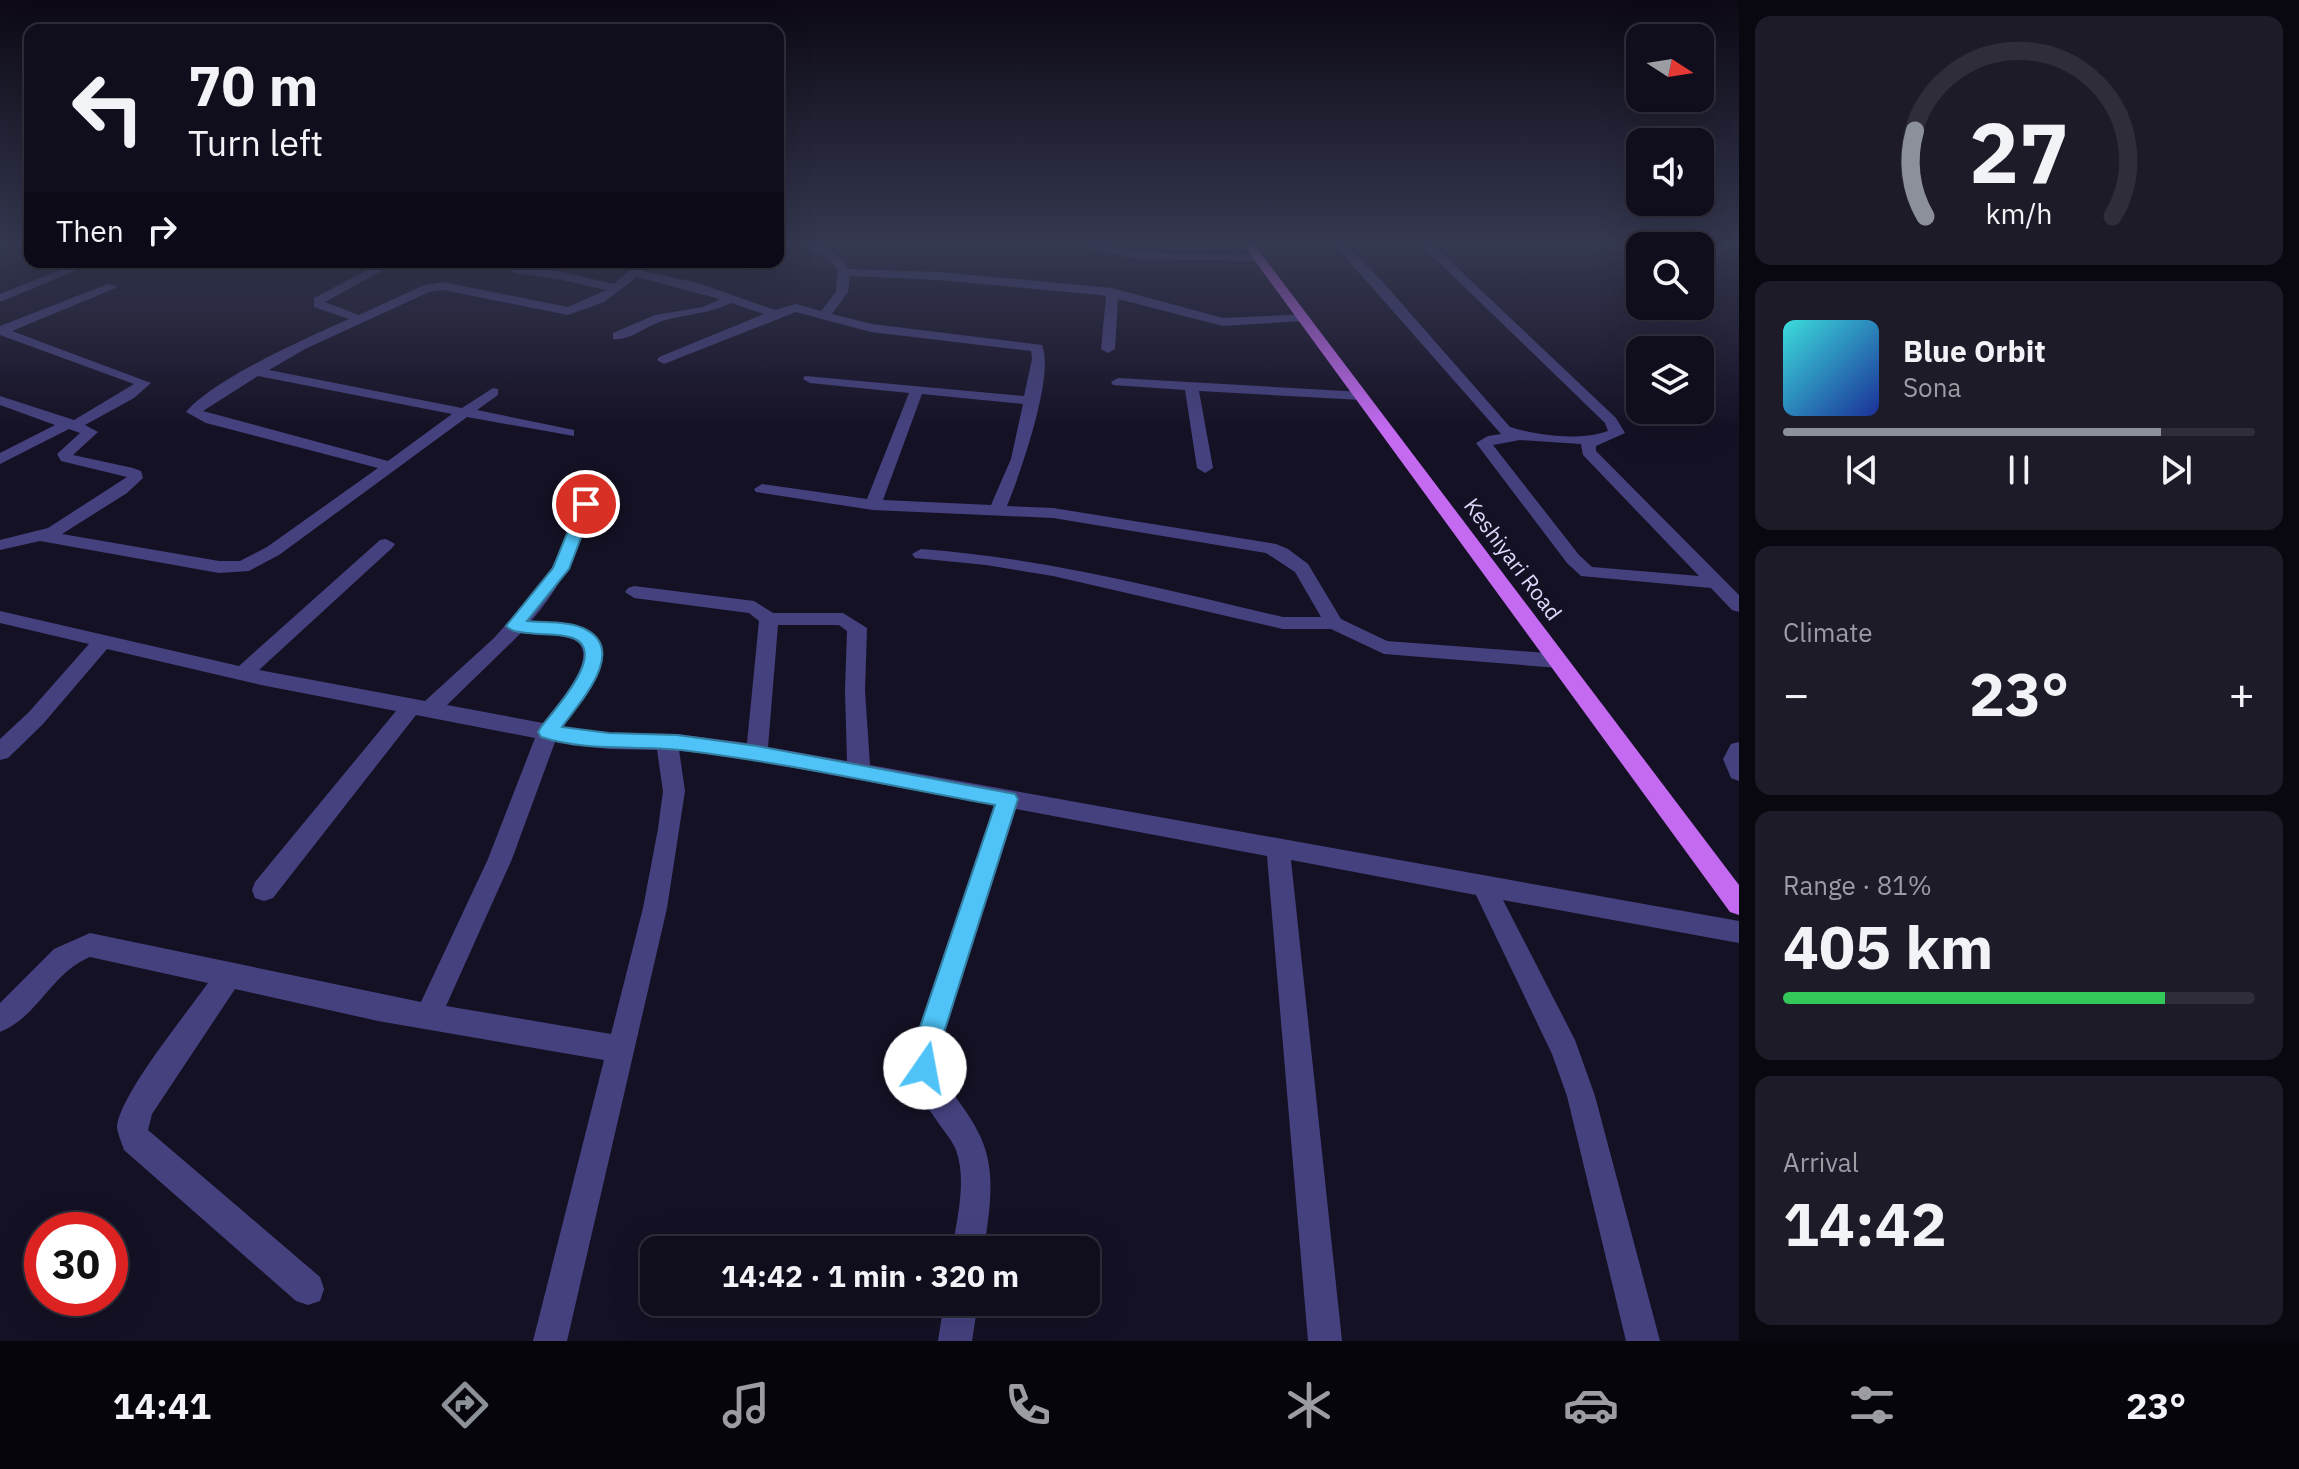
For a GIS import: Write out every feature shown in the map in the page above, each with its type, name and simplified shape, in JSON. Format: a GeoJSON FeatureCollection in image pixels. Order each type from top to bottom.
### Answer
{"type":"FeatureCollection","features":[{"type":"Feature","properties":{"kind":"main road","name":"Keshiyari Road"},"geometry":{"type":"LineString","coordinates":[[1294,306],[1739,904]]}},
{"type":"Feature","properties":{"kind":"street"},"geometry":{"type":"LineString","coordinates":[[0,331],[65,306]]}},
{"type":"Feature","properties":{"kind":"street"},"geometry":{"type":"LineString","coordinates":[[321,306],[357,318]]}},
{"type":"Feature","properties":{"kind":"street"},"geometry":{"type":"LineString","coordinates":[[387,306],[254,371],[208,399],[193,412],[211,420],[390,466]]}},
{"type":"Feature","properties":{"kind":"street"},"geometry":{"type":"LineString","coordinates":[[543,306],[568,311],[584,306]]}},
{"type":"Feature","properties":{"kind":"street"},"geometry":{"type":"LineString","coordinates":[[618,336],[659,318],[715,306]]}},
{"type":"Feature","properties":{"kind":"street"},"geometry":{"type":"LineString","coordinates":[[752,306],[776,314]]}},
{"type":"Feature","properties":{"kind":"street"},"geometry":{"type":"LineString","coordinates":[[823,316],[832,306]]}},
{"type":"Feature","properties":{"kind":"street"},"geometry":{"type":"LineString","coordinates":[[1108,349],[1111,306]]}},
{"type":"Feature","properties":{"kind":"street"},"geometry":{"type":"LineString","coordinates":[[1162,306],[1223,322],[1303,317]]}},
{"type":"Feature","properties":{"kind":"street"},"geometry":{"type":"LineString","coordinates":[[1397,306],[1500,425],[1519,436]]}},
{"type":"Feature","properties":{"kind":"street"},"geometry":{"type":"LineString","coordinates":[[1490,306],[1611,421],[1617,433],[1587,447],[1594,460],[1739,606]]}},
{"type":"Feature","properties":{"kind":"street"},"geometry":{"type":"LineString","coordinates":[[664,360],[796,308],[889,331],[1037,348],[1039,359],[1019,459],[997,511]]}},
{"type":"Feature","properties":{"kind":"street"},"geometry":{"type":"LineString","coordinates":[[0,331],[144,383],[129,395],[0,459]]}},
{"type":"Feature","properties":{"kind":"street"},"geometry":{"type":"LineString","coordinates":[[254,371],[569,433]]}},
{"type":"Feature","properties":{"kind":"street"},"geometry":{"type":"LineString","coordinates":[[810,379],[1032,401]]}},
{"type":"Feature","properties":{"kind":"street"},"geometry":{"type":"LineString","coordinates":[[1118,382],[1362,396]]}},
{"type":"Feature","properties":{"kind":"street"},"geometry":{"type":"LineString","coordinates":[[1191,385],[1205,468]]}},
{"type":"Feature","properties":{"kind":"street"},"geometry":{"type":"LineString","coordinates":[[873,505],[917,390]]}},
{"type":"Feature","properties":{"kind":"street"},"geometry":{"type":"LineString","coordinates":[[43,536],[219,567],[243,567],[273,551],[493,392]]}},
{"type":"Feature","properties":{"kind":"street"},"geometry":{"type":"LineString","coordinates":[[0,400],[90,432],[65,454],[66,458],[135,474],[135,478],[121,490],[70,524],[43,536],[0,545]]}},
{"type":"Feature","properties":{"kind":"street"},"geometry":{"type":"LineString","coordinates":[[1597,440],[1519,436],[1484,443],[1587,572],[1716,583]]}},
{"type":"Feature","properties":{"kind":"street"},"geometry":{"type":"LineString","coordinates":[[762,489],[873,505],[1053,513],[1280,551],[1302,567],[1334,623]]}},
{"type":"Feature","properties":{"kind":"street"},"geometry":{"type":"LineString","coordinates":[[264,890],[421,707],[514,626],[560,569],[586,504]]}},
{"type":"Feature","properties":{"kind":"street"},"geometry":{"type":"LineString","coordinates":[[243,674],[386,544]]}},
{"type":"Feature","properties":{"kind":"street"},"geometry":{"type":"LineString","coordinates":[[921,554],[986,559],[1053,570],[1283,623],[1334,623],[1384,647],[1559,661]]}},
{"type":"Feature","properties":{"kind":"street"},"geometry":{"type":"LineString","coordinates":[[634,592],[754,607],[769,619],[843,619],[857,628],[855,691],[859,773]]}},
{"type":"Feature","properties":{"kind":"street"},"geometry":{"type":"LineString","coordinates":[[0,617],[243,674],[548,732],[609,741],[667,742],[757,753],[1739,932]]}},
{"type":"Feature","properties":{"kind":"street"},"geometry":{"type":"LineString","coordinates":[[757,753],[769,619]]}},
{"type":"Feature","properties":{"kind":"street"},"geometry":{"type":"LineString","coordinates":[[428,1016],[500,859],[548,732],[589,675],[594,657],[591,644],[578,633],[514,626]]}},
{"type":"Feature","properties":{"kind":"street"},"geometry":{"type":"LineString","coordinates":[[0,752],[36,718],[103,641]]}},
{"type":"Feature","properties":{"kind":"street"},"geometry":{"type":"LineString","coordinates":[[550,1341],[621,1049],[670,829],[674,791],[667,742]]}},
{"type":"Feature","properties":{"kind":"street"},"geometry":{"type":"LineString","coordinates":[[1739,750],[1734,759],[1739,772]]}},
{"type":"Feature","properties":{"kind":"street"},"geometry":{"type":"LineString","coordinates":[[970,1236],[976,1195],[974,1160],[962,1132],[932,1091],[925,1068],[926,1048],[1008,799]]}},
{"type":"Feature","properties":{"kind":"street"},"geometry":{"type":"LineString","coordinates":[[1278,848],[1325,1341]]}},
{"type":"Feature","properties":{"kind":"street"},"geometry":{"type":"LineString","coordinates":[[1484,886],[1569,1062],[1581,1096],[1643,1341]]}},
{"type":"Feature","properties":{"kind":"street"},"geometry":{"type":"LineString","coordinates":[[0,1019],[14,1010],[55,963],[72,950],[90,945],[228,977],[621,1049]]}},
{"type":"Feature","properties":{"kind":"street"},"geometry":{"type":"LineString","coordinates":[[228,977],[141,1104],[132,1126],[135,1139],[308,1289]]}},
{"type":"Feature","properties":{"kind":"street"},"geometry":{"type":"LineString","coordinates":[[955,1341],[959,1316]]}},
{"type":"Feature","properties":{"kind":"route"},"geometry":{"type":"LineString","coordinates":[[586,504],[560,569],[514,626],[578,633],[591,644],[593,668],[548,732],[609,741],[677,742],[757,753],[1008,799],[926,1048],[925,1068]]}}]}
